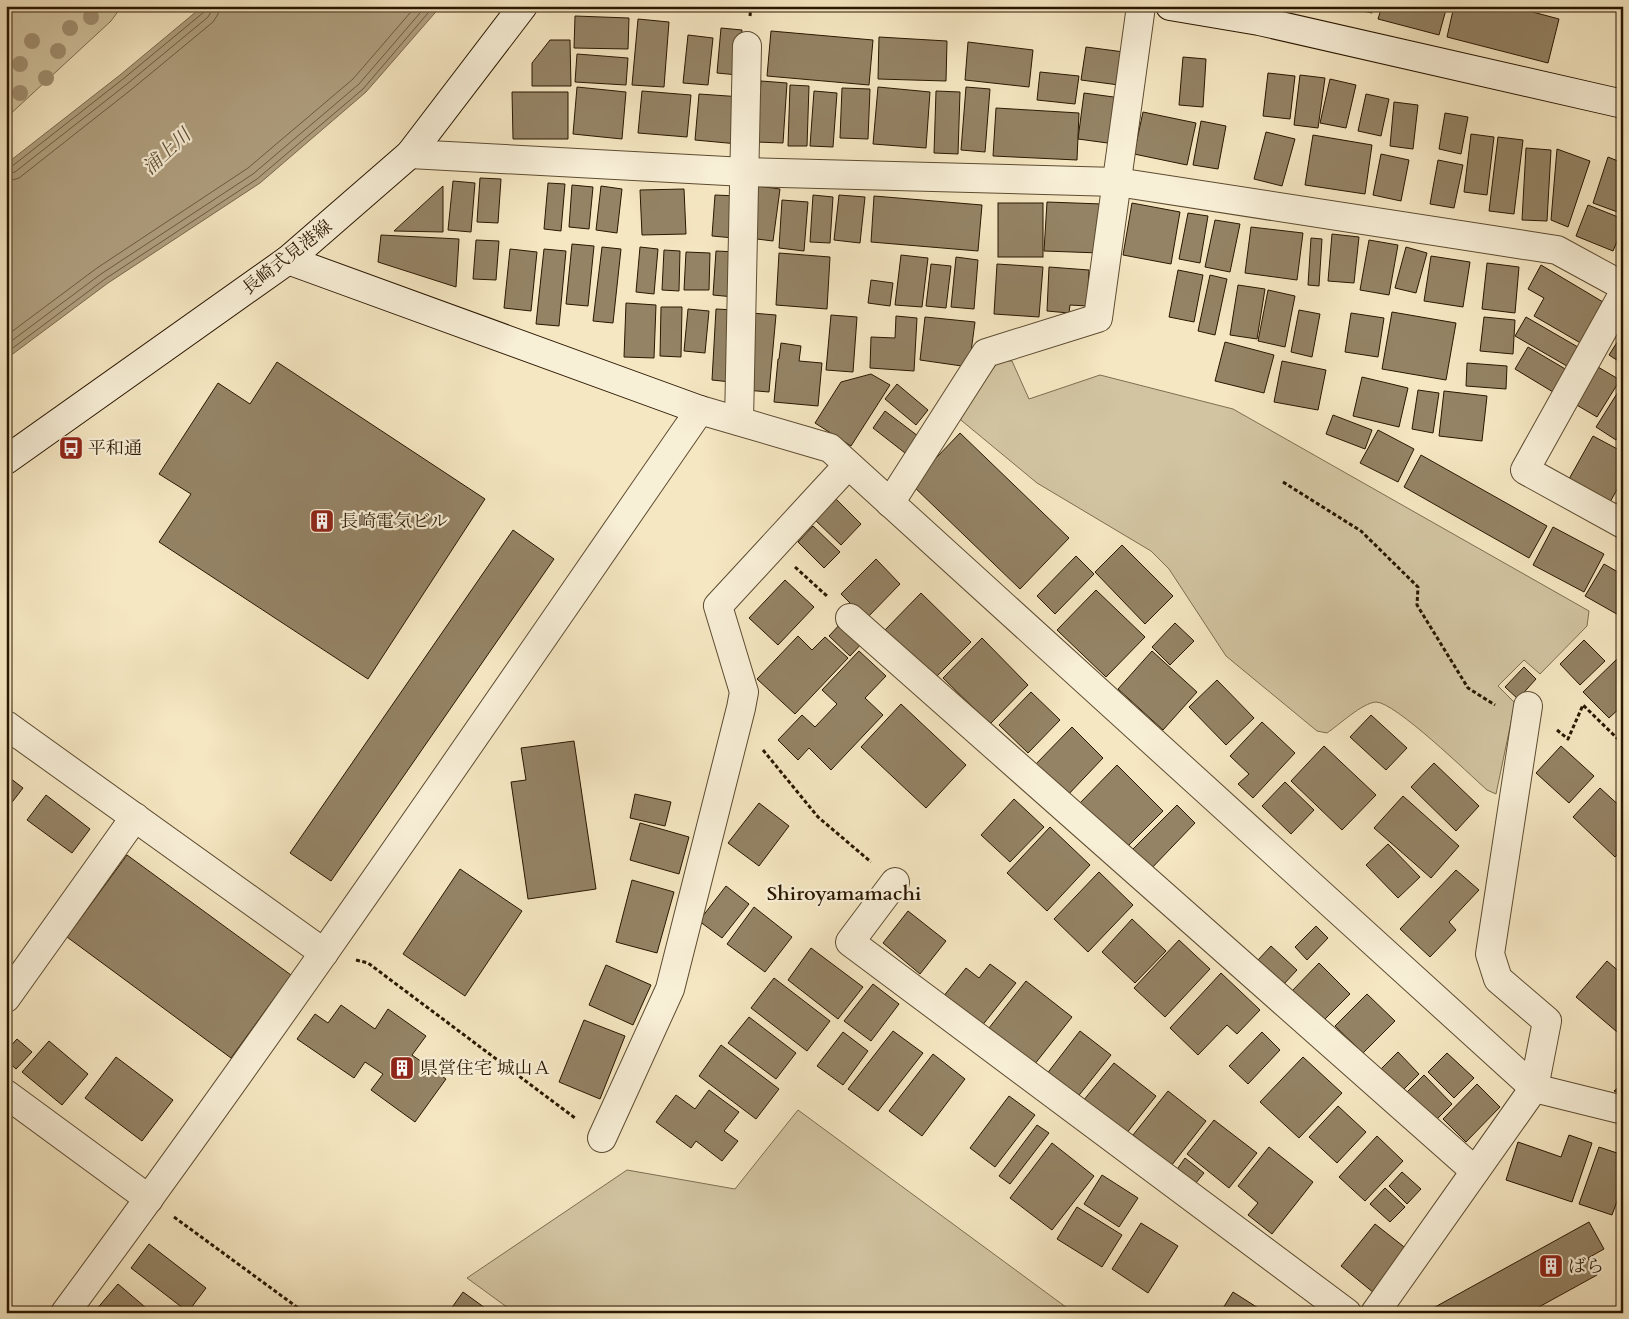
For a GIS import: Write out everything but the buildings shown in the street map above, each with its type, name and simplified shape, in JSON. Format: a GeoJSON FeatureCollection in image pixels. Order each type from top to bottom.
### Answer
{"type":"FeatureCollection","features":[{"type":"Feature","properties":{"kind":"street","name":"長崎式見港線"},"geometry":{"type":"LineString","coordinates":[[6,460],[288,260],[410,154],[523,6]]}},
{"type":"Feature","properties":{"kind":"street"},"geometry":{"type":"LineString","coordinates":[[890,503],[986,353],[1098,318],[1141,6]]}},
{"type":"Feature","properties":{"kind":"street"},"geometry":{"type":"LineString","coordinates":[[1170,6],[1261,14],[1623,104]]}},
{"type":"Feature","properties":{"kind":"street"},"geometry":{"type":"LineString","coordinates":[[739,421],[747,46]]}},
{"type":"Feature","properties":{"kind":"street"},"geometry":{"type":"LineString","coordinates":[[410,154],[745,172],[1117,182],[1557,250],[1623,286]]}},
{"type":"Feature","properties":{"kind":"street"},"geometry":{"type":"LineString","coordinates":[[288,260],[700,410],[830,448],[1534,1088],[1623,1110]]}},
{"type":"Feature","properties":{"kind":"street"},"geometry":{"type":"LineString","coordinates":[[1623,294],[1525,470],[1623,524]]}},
{"type":"Feature","properties":{"kind":"street"},"geometry":{"type":"LineString","coordinates":[[65,1313],[149,1199],[324,953],[700,410]]}},
{"type":"Feature","properties":{"kind":"street"},"geometry":{"type":"LineString","coordinates":[[602,1138],[670,989],[744,692],[718,606],[848,465]]}},
{"type":"Feature","properties":{"kind":"street"},"geometry":{"type":"LineString","coordinates":[[850,618],[1475,1171]]}},
{"type":"Feature","properties":{"kind":"street"},"geometry":{"type":"LineString","coordinates":[[1375,1313],[1534,1088],[1547,1021],[1498,979],[1490,954],[1527,715]]}},
{"type":"Feature","properties":{"kind":"street"},"geometry":{"type":"LineString","coordinates":[[6,725],[324,953]]}},
{"type":"Feature","properties":{"kind":"street"},"geometry":{"type":"LineString","coordinates":[[6,998],[135,817]]}},
{"type":"Feature","properties":{"kind":"street"},"geometry":{"type":"LineString","coordinates":[[894,882],[850,942],[1347,1313]]}},
{"type":"Feature","properties":{"kind":"street"},"geometry":{"type":"LineString","coordinates":[[6,1094],[149,1199]]}},
{"type":"Feature","properties":{"kind":"path"},"geometry":{"type":"LineString","coordinates":[[1283,482],[1361,531],[1418,587],[1417,605],[1468,688],[1527,715]]}},
{"type":"Feature","properties":{"kind":"path"},"geometry":{"type":"LineString","coordinates":[[773,546],[850,618]]}},
{"type":"Feature","properties":{"kind":"path"},"geometry":{"type":"LineString","coordinates":[[1568,739],[1583,705],[1623,744]]}},
{"type":"Feature","properties":{"kind":"path"},"geometry":{"type":"LineString","coordinates":[[738,719],[818,817],[894,882]]}},
{"type":"Feature","properties":{"kind":"path"},"geometry":{"type":"LineString","coordinates":[[324,953],[368,963],[602,1138]]}},
{"type":"Feature","properties":{"kind":"path"},"geometry":{"type":"LineString","coordinates":[[149,1199],[305,1313]]}},
{"type":"Feature","properties":{"kind":"shaded area"},"geometry":{"type":"Polygon","coordinates":[[[6,6],[122,6],[111,21],[6,118],[6,6]]]}},
{"type":"Feature","properties":{"kind":"shaded area"},"geometry":{"type":"Polygon","coordinates":[[[999,361],[1012,361],[1029,399],[1100,375],[1233,409],[1589,611],[1587,626],[1540,674],[1524,660],[1498,686],[1515,703],[1496,794],[1487,790],[1415,726],[1385,705],[1376,702],[1370,703],[1327,733],[1317,731],[1226,656],[1169,569],[1151,551],[1037,483],[956,416],[999,361]]]}},
{"type":"Feature","properties":{"kind":"shaded area"},"geometry":{"type":"Polygon","coordinates":[[[798,1110],[1074,1313],[515,1313],[467,1278],[627,1170],[735,1189],[798,1110]]]}},
{"type":"Feature","properties":{"kind":"water","name":"浦上川"},"geometry":{"type":"Polygon","coordinates":[[[203,6],[441,6],[366,92],[260,183],[108,283],[6,359],[6,164],[120,75],[203,6]]]}},
{"type":"Feature","properties":{"kind":"place","name":"平和通"},"geometry":{"type":"Point","coordinates":[71,448]}},
{"type":"Feature","properties":{"kind":"place","name":"長崎電気ビル"},"geometry":{"type":"Point","coordinates":[322,521]}},
{"type":"Feature","properties":{"kind":"place","name":"県営住宅 城山Ａ"},"geometry":{"type":"Point","coordinates":[402,1068]}},
{"type":"Feature","properties":{"kind":"place","name":"ばら"},"geometry":{"type":"Point","coordinates":[1551,1266]}},
{"type":"Feature","properties":{"kind":"district","name":"Shiroyamamachi"},"geometry":{"type":"Point","coordinates":[844,893]}}]}
